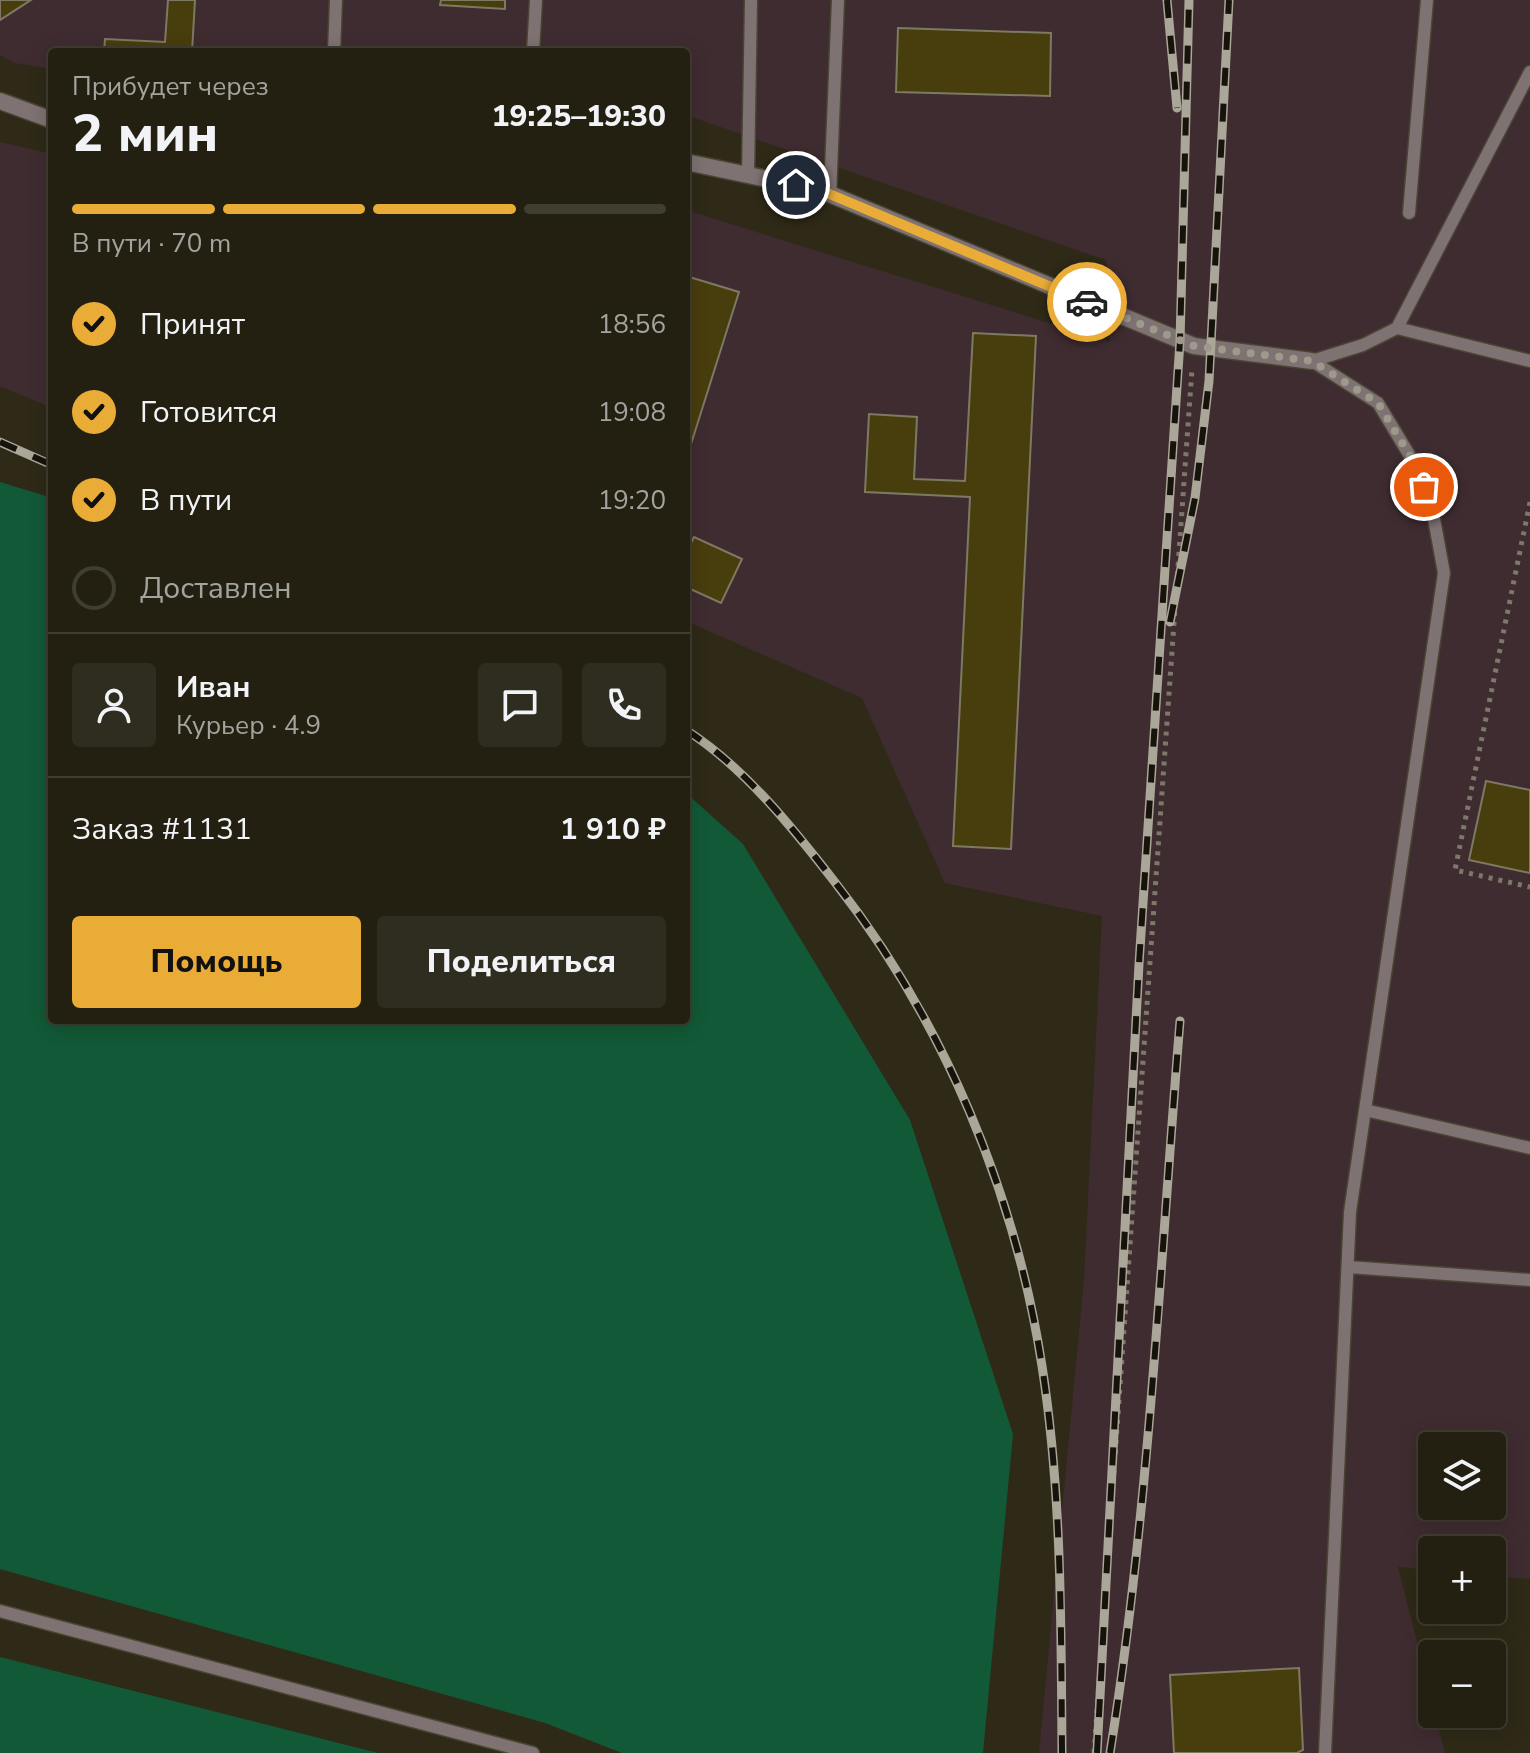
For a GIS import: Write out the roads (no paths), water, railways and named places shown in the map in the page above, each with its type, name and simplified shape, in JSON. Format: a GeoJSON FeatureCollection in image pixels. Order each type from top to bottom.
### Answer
{"type":"FeatureCollection","features":[{"type":"Feature","properties":{"kind":"street"},"geometry":{"type":"LineString","coordinates":[[0,101],[48,119]]}},
{"type":"Feature","properties":{"kind":"street"},"geometry":{"type":"LineString","coordinates":[[690,163],[830,195],[1194,346],[1312,361]]}},
{"type":"Feature","properties":{"kind":"lane"},"geometry":{"type":"LineString","coordinates":[[334,48],[336,0]]}},
{"type":"Feature","properties":{"kind":"lane"},"geometry":{"type":"LineString","coordinates":[[533,48],[536,0]]}},
{"type":"Feature","properties":{"kind":"lane"},"geometry":{"type":"LineString","coordinates":[[748,175],[751,0]]}},
{"type":"Feature","properties":{"kind":"lane"},"geometry":{"type":"LineString","coordinates":[[830,195],[838,0]]}},
{"type":"Feature","properties":{"kind":"lane"},"geometry":{"type":"LineString","coordinates":[[1409,213],[1427,0]]}},
{"type":"Feature","properties":{"kind":"lane"},"geometry":{"type":"LineString","coordinates":[[1312,361],[1363,345],[1397,328],[1530,72]]}},
{"type":"Feature","properties":{"kind":"lane"},"geometry":{"type":"LineString","coordinates":[[1397,328],[1530,361]]}},
{"type":"Feature","properties":{"kind":"lane"},"geometry":{"type":"LineString","coordinates":[[1312,361],[1378,403],[1416,466],[1432,508],[1444,573],[1350,1212],[1325,1753]]}},
{"type":"Feature","properties":{"kind":"lane"},"geometry":{"type":"LineString","coordinates":[[1365,1110],[1530,1148]]}},
{"type":"Feature","properties":{"kind":"lane"},"geometry":{"type":"LineString","coordinates":[[1348,1267],[1530,1280]]}},
{"type":"Feature","properties":{"kind":"lane"},"geometry":{"type":"LineString","coordinates":[[0,1611],[533,1753]]}},
{"type":"Feature","properties":{"kind":"railway"},"geometry":{"type":"LineString","coordinates":[[1167,0],[1177,108]]}},
{"type":"Feature","properties":{"kind":"railway"},"geometry":{"type":"LineString","coordinates":[[1097,1753],[1139,964],[1180,341],[1189,0]]}},
{"type":"Feature","properties":{"kind":"railway"},"geometry":{"type":"LineString","coordinates":[[1170,622],[1195,498],[1209,381],[1229,0]]}},
{"type":"Feature","properties":{"kind":"railway"},"geometry":{"type":"LineString","coordinates":[[0,442],[48,463]]}},
{"type":"Feature","properties":{"kind":"railway"},"geometry":{"type":"LineString","coordinates":[[690,733],[728,762],[766,799],[834,881],[873,935],[941,1049],[993,1172],[1030,1301],[1049,1414],[1059,1559],[1062,1753]]}},
{"type":"Feature","properties":{"kind":"railway"},"geometry":{"type":"LineString","coordinates":[[1110,1753],[1144,1479],[1180,1021]]}}]}
